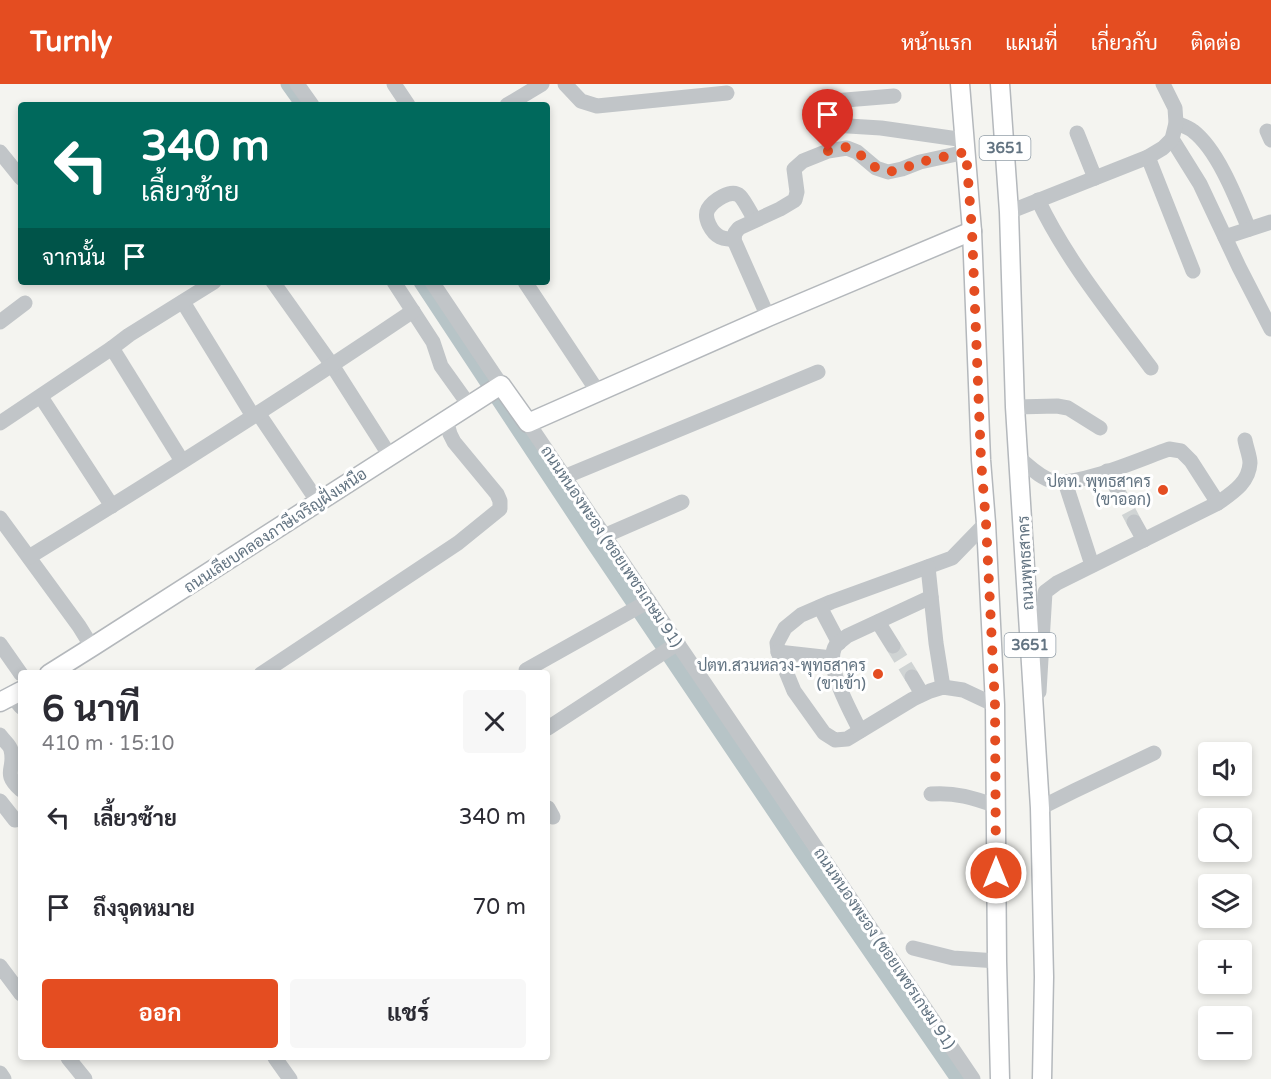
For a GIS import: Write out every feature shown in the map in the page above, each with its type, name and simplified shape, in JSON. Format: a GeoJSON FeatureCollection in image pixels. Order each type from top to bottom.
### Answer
{"type":"FeatureCollection","features":[{"type":"Feature","properties":{"kind":"main road","name":"3651"},"geometry":{"type":"LineString","coordinates":[[960,84],[972,231],[981,460],[995,705],[1000,1079]]}},
{"type":"Feature","properties":{"kind":"main road","name":"ถนนพุทธสาคร"},"geometry":{"type":"LineString","coordinates":[[1000,84],[1009,212],[1015,407],[1040,808],[1044,977],[1042,1079]]}},
{"type":"Feature","properties":{"kind":"main road"},"geometry":{"type":"LineString","coordinates":[[528,423],[768,317],[972,231]]}},
{"type":"Feature","properties":{"kind":"main road","name":"ถนนเลียบคลองภาษีเจริญฝั่งเหนือ"},"geometry":{"type":"LineString","coordinates":[[55,670],[501,385]]}},
{"type":"Feature","properties":{"kind":"main road","name":"ถนนหนองพะอง (ซอยเพชรเกษม 91)"},"geometry":{"type":"LineString","coordinates":[[501,385],[528,423]]}},
{"type":"Feature","properties":{"kind":"street"},"geometry":{"type":"LineString","coordinates":[[297,84],[310,102]]}},
{"type":"Feature","properties":{"kind":"street"},"geometry":{"type":"LineString","coordinates":[[394,84],[406,102]]}},
{"type":"Feature","properties":{"kind":"street"},"geometry":{"type":"LineString","coordinates":[[512,102],[542,84]]}},
{"type":"Feature","properties":{"kind":"street"},"geometry":{"type":"LineString","coordinates":[[565,84],[581,101],[597,106],[727,93]]}},
{"type":"Feature","properties":{"kind":"street"},"geometry":{"type":"LineString","coordinates":[[1009,212],[1148,157],[1163,148],[1172,139],[1176,123],[1175,108],[1163,84]]}},
{"type":"Feature","properties":{"kind":"street"},"geometry":{"type":"LineString","coordinates":[[894,96],[821,102],[812,107],[810,111],[818,122],[881,128],[965,146]]}},
{"type":"Feature","properties":{"kind":"street"},"geometry":{"type":"LineString","coordinates":[[1176,123],[1192,130],[1204,142],[1225,175],[1249,229]]}},
{"type":"Feature","properties":{"kind":"street"},"geometry":{"type":"LineString","coordinates":[[1077,133],[1095,178]]}},
{"type":"Feature","properties":{"kind":"street"},"geometry":{"type":"LineString","coordinates":[[1172,139],[1200,184],[1271,329]]}},
{"type":"Feature","properties":{"kind":"street"},"geometry":{"type":"LineString","coordinates":[[768,317],[734,240],[735,233],[739,228],[795,200],[797,192],[794,169],[803,160],[847,147],[857,152],[876,168],[888,172],[965,146]]}},
{"type":"Feature","properties":{"kind":"street"},"geometry":{"type":"LineString","coordinates":[[0,152],[18,174]]}},
{"type":"Feature","properties":{"kind":"street"},"geometry":{"type":"LineString","coordinates":[[1148,157],[1193,271]]}},
{"type":"Feature","properties":{"kind":"street"},"geometry":{"type":"LineString","coordinates":[[734,240],[715,234],[706,216],[708,209],[718,199],[735,193],[740,196],[755,220]]}},
{"type":"Feature","properties":{"kind":"street"},"geometry":{"type":"LineString","coordinates":[[1038,200],[1061,245],[1151,368]]}},
{"type":"Feature","properties":{"kind":"street"},"geometry":{"type":"LineString","coordinates":[[1225,237],[1271,222]]}},
{"type":"Feature","properties":{"kind":"street"},"geometry":{"type":"LineString","coordinates":[[0,423],[129,335],[209,285]]}},
{"type":"Feature","properties":{"kind":"street"},"geometry":{"type":"LineString","coordinates":[[275,285],[332,365],[390,456]]}},
{"type":"Feature","properties":{"kind":"street"},"geometry":{"type":"LineString","coordinates":[[396,285],[433,342],[441,366],[469,405]]}},
{"type":"Feature","properties":{"kind":"street","name":"ถนนหนองพะอง (ซอยเพชรเกษม 91)"},"geometry":{"type":"LineString","coordinates":[[434,285],[501,385]]}},
{"type":"Feature","properties":{"kind":"street"},"geometry":{"type":"LineString","coordinates":[[527,285],[598,392]]}},
{"type":"Feature","properties":{"kind":"street"},"geometry":{"type":"LineString","coordinates":[[183,302],[255,414],[318,502]]}},
{"type":"Feature","properties":{"kind":"street"},"geometry":{"type":"LineString","coordinates":[[0,322],[25,303]]}},
{"type":"Feature","properties":{"kind":"street"},"geometry":{"type":"LineString","coordinates":[[29,557],[112,506],[413,311]]}},
{"type":"Feature","properties":{"kind":"street"},"geometry":{"type":"LineString","coordinates":[[112,348],[182,461]]}},
{"type":"Feature","properties":{"kind":"street"},"geometry":{"type":"LineString","coordinates":[[564,477],[818,372]]}},
{"type":"Feature","properties":{"kind":"street"},"geometry":{"type":"LineString","coordinates":[[41,397],[112,506]]}},
{"type":"Feature","properties":{"kind":"street"},"geometry":{"type":"LineString","coordinates":[[1015,407],[1068,408],[1100,428]]}},
{"type":"Feature","properties":{"kind":"street"},"geometry":{"type":"LineString","coordinates":[[267,670],[458,543],[500,509],[497,494],[454,442],[446,420]]}},
{"type":"Feature","properties":{"kind":"street","name":"ถนนหนองพะอง (ซอยเพชรเกษม 91)"},"geometry":{"type":"LineString","coordinates":[[528,423],[973,1079]]}},
{"type":"Feature","properties":{"kind":"street"},"geometry":{"type":"LineString","coordinates":[[1036,747],[1045,592],[1057,582],[1218,503],[1240,487],[1250,464],[1245,440]]}},
{"type":"Feature","properties":{"kind":"street"},"geometry":{"type":"LineString","coordinates":[[1019,458],[1044,478],[1054,482],[1065,482],[1086,479],[1169,449],[1181,451],[1191,461],[1218,503]]}},
{"type":"Feature","properties":{"kind":"street"},"geometry":{"type":"LineString","coordinates":[[1107,471],[1118,491]]}},
{"type":"Feature","properties":{"kind":"street"},"geometry":{"type":"LineString","coordinates":[[1065,482],[1092,566]]}},
{"type":"Feature","properties":{"kind":"street"},"geometry":{"type":"LineString","coordinates":[[604,536],[682,502]]}},
{"type":"Feature","properties":{"kind":"street"},"geometry":{"type":"LineString","coordinates":[[0,518],[92,647]]}},
{"type":"Feature","properties":{"kind":"street"},"geometry":{"type":"LineString","coordinates":[[1134,522],[1144,540]]}},
{"type":"Feature","properties":{"kind":"street"},"geometry":{"type":"LineString","coordinates":[[986,523],[952,558],[801,615],[785,628],[777,643],[778,652],[794,691],[824,733],[835,740],[847,739],[922,694],[943,687],[963,690],[995,705]]}},
{"type":"Feature","properties":{"kind":"street"},"geometry":{"type":"LineString","coordinates":[[928,567],[943,687]]}},
{"type":"Feature","properties":{"kind":"street"},"geometry":{"type":"LineString","coordinates":[[860,731],[833,672],[832,658],[836,645],[847,636],[931,597]]}},
{"type":"Feature","properties":{"kind":"street"},"geometry":{"type":"LineString","coordinates":[[526,670],[649,601]]}},
{"type":"Feature","properties":{"kind":"street"},"geometry":{"type":"LineString","coordinates":[[820,607],[839,643]]}},
{"type":"Feature","properties":{"kind":"street"},"geometry":{"type":"LineString","coordinates":[[878,622],[893,646]]}},
{"type":"Feature","properties":{"kind":"street"},"geometry":{"type":"LineString","coordinates":[[550,727],[678,643]]}},
{"type":"Feature","properties":{"kind":"street"},"geometry":{"type":"LineString","coordinates":[[0,644],[18,670]]}},
{"type":"Feature","properties":{"kind":"street"},"geometry":{"type":"LineString","coordinates":[[778,652],[832,658]]}},
{"type":"Feature","properties":{"kind":"street"},"geometry":{"type":"LineString","coordinates":[[912,677],[922,694]]}},
{"type":"Feature","properties":{"kind":"street"},"geometry":{"type":"LineString","coordinates":[[0,735],[11,748],[10,776],[18,787]]}},
{"type":"Feature","properties":{"kind":"street"},"geometry":{"type":"LineString","coordinates":[[1040,808],[1154,753]]}},
{"type":"Feature","properties":{"kind":"street"},"geometry":{"type":"LineString","coordinates":[[932,794],[960,794],[996,806]]}},
{"type":"Feature","properties":{"kind":"street"},"geometry":{"type":"LineString","coordinates":[[0,801],[15,820]]}},
{"type":"Feature","properties":{"kind":"street"},"geometry":{"type":"LineString","coordinates":[[913,948],[953,958],[997,961]]}},
{"type":"Feature","properties":{"kind":"street"},"geometry":{"type":"LineString","coordinates":[[0,966],[18,990]]}},
{"type":"Feature","properties":{"kind":"street"},"geometry":{"type":"LineString","coordinates":[[70,1060],[85,1079]]}},
{"type":"Feature","properties":{"kind":"street"},"geometry":{"type":"LineString","coordinates":[[276,1060],[290,1079]]}},
{"type":"Feature","properties":{"kind":"street"},"geometry":{"type":"LineString","coordinates":[[0,1073],[4,1079]]}},
{"type":"Feature","properties":{"kind":"waterway"},"geometry":{"type":"LineString","coordinates":[[288,84],[301,102]]}},
{"type":"Feature","properties":{"kind":"waterway"},"geometry":{"type":"LineString","coordinates":[[423,285],[592,541],[958,1079]]}},
{"type":"Feature","properties":{"kind":"tunnel"},"geometry":{"type":"LineString","coordinates":[[1118,491],[1134,522]]}},
{"type":"Feature","properties":{"kind":"tunnel"},"geometry":{"type":"LineString","coordinates":[[893,646],[912,677]]}},
{"type":"Feature","properties":{"kind":"place","name":"ปตท. พุทธสาคร (ขาออก)"},"geometry":{"type":"Point","coordinates":[1163,490]}},
{"type":"Feature","properties":{"kind":"place","name":"ปตท.สวนหลวง-พุทธสาคร (ขาเข้า)"},"geometry":{"type":"Point","coordinates":[878,674]}},
{"type":"Feature","properties":{"kind":"route"},"geometry":{"type":"LineString","coordinates":[[828,151],[847,147],[857,152],[876,168],[888,172],[966,152],[972,231],[981,460],[995,705],[996,873]]}}]}
